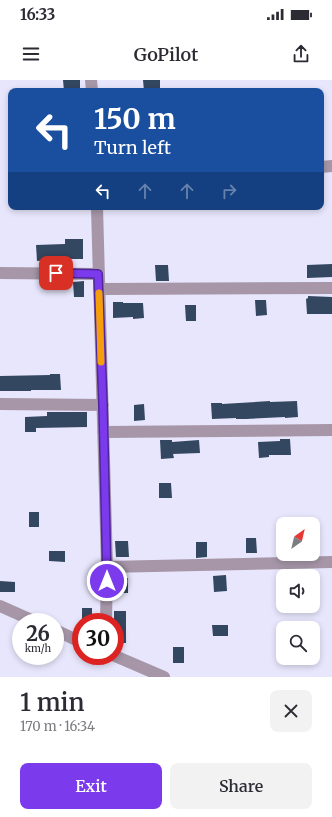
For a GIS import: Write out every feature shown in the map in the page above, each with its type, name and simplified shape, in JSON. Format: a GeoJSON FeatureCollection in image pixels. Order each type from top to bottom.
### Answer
{"type":"FeatureCollection","features":[{"type":"Feature","properties":{"kind":"street"},"geometry":{"type":"LineString","coordinates":[[97,210],[107,567],[106,613]]}},
{"type":"Feature","properties":{"kind":"street"},"geometry":{"type":"LineString","coordinates":[[0,273],[98,274]]}},
{"type":"Feature","properties":{"kind":"street"},"geometry":{"type":"LineString","coordinates":[[99,289],[332,288]]}},
{"type":"Feature","properties":{"kind":"street"},"geometry":{"type":"LineString","coordinates":[[0,404],[103,405]]}},
{"type":"Feature","properties":{"kind":"street"},"geometry":{"type":"LineString","coordinates":[[103,432],[332,430]]}},
{"type":"Feature","properties":{"kind":"street"},"geometry":{"type":"LineString","coordinates":[[107,567],[332,562]]}},
{"type":"Feature","properties":{"kind":"street"},"geometry":{"type":"LineString","coordinates":[[0,606],[16,613]]}},
{"type":"Feature","properties":{"kind":"street"},"geometry":{"type":"LineString","coordinates":[[124,662],[142,673],[164,677]]}},
{"type":"Feature","properties":{"kind":"building"},"geometry":{"type":"Polygon","coordinates":[[[63,80],[80,80],[80,88],[64,88],[63,80]]]}},
{"type":"Feature","properties":{"kind":"building"},"geometry":{"type":"Polygon","coordinates":[[[143,80],[160,80],[160,88],[144,88],[143,80]]]}},
{"type":"Feature","properties":{"kind":"building"},"geometry":{"type":"Polygon","coordinates":[[[65,239],[83,239],[83,259],[48,259],[37,261],[36,245],[65,244],[65,239]]]}},
{"type":"Feature","properties":{"kind":"building"},"geometry":{"type":"Polygon","coordinates":[[[332,264],[332,277],[307,278],[307,265],[332,264]]]}},
{"type":"Feature","properties":{"kind":"building"},"geometry":{"type":"Polygon","coordinates":[[[155,265],[168,265],[169,281],[156,281],[155,265]]]}},
{"type":"Feature","properties":{"kind":"building"},"geometry":{"type":"Polygon","coordinates":[[[84,281],[84,297],[74,297],[73,282],[84,281]]]}},
{"type":"Feature","properties":{"kind":"building"},"geometry":{"type":"Polygon","coordinates":[[[308,296],[332,297],[332,314],[307,314],[306,299],[308,296]]]}},
{"type":"Feature","properties":{"kind":"building"},"geometry":{"type":"Polygon","coordinates":[[[255,300],[266,300],[267,315],[256,316],[255,300]]]}},
{"type":"Feature","properties":{"kind":"building"},"geometry":{"type":"Polygon","coordinates":[[[113,302],[143,303],[144,318],[113,318],[113,302]]]}},
{"type":"Feature","properties":{"kind":"building"},"geometry":{"type":"Polygon","coordinates":[[[185,305],[196,305],[196,321],[186,321],[185,305]]]}},
{"type":"Feature","properties":{"kind":"building"},"geometry":{"type":"Polygon","coordinates":[[[60,374],[61,390],[0,391],[0,376],[60,374]]]}},
{"type":"Feature","properties":{"kind":"building"},"geometry":{"type":"Polygon","coordinates":[[[297,401],[298,417],[212,419],[211,403],[222,404],[297,401]]]}},
{"type":"Feature","properties":{"kind":"building"},"geometry":{"type":"Polygon","coordinates":[[[144,404],[145,420],[134,421],[134,405],[144,404]]]}},
{"type":"Feature","properties":{"kind":"building"},"geometry":{"type":"Polygon","coordinates":[[[47,412],[87,412],[87,427],[36,428],[36,432],[25,432],[25,417],[47,416],[47,412]]]}},
{"type":"Feature","properties":{"kind":"building"},"geometry":{"type":"Polygon","coordinates":[[[280,439],[290,439],[291,455],[269,455],[269,457],[259,458],[258,442],[280,441],[280,439]]]}},
{"type":"Feature","properties":{"kind":"building"},"geometry":{"type":"Polygon","coordinates":[[[160,440],[172,440],[172,442],[199,440],[200,453],[173,454],[174,458],[161,459],[160,440]]]}},
{"type":"Feature","properties":{"kind":"building"},"geometry":{"type":"Polygon","coordinates":[[[159,483],[171,483],[172,498],[159,498],[159,483]]]}},
{"type":"Feature","properties":{"kind":"building"},"geometry":{"type":"Polygon","coordinates":[[[29,512],[39,512],[39,527],[29,527],[29,512]]]}},
{"type":"Feature","properties":{"kind":"building"},"geometry":{"type":"Polygon","coordinates":[[[246,538],[256,538],[257,553],[246,553],[246,538]]]}},
{"type":"Feature","properties":{"kind":"building"},"geometry":{"type":"Polygon","coordinates":[[[115,541],[128,541],[129,557],[116,557],[115,541]]]}},
{"type":"Feature","properties":{"kind":"building"},"geometry":{"type":"Polygon","coordinates":[[[196,542],[207,542],[207,557],[196,558],[196,542]]]}},
{"type":"Feature","properties":{"kind":"building"},"geometry":{"type":"Polygon","coordinates":[[[49,551],[65,551],[65,562],[49,561],[49,551]]]}},
{"type":"Feature","properties":{"kind":"building"},"geometry":{"type":"Polygon","coordinates":[[[226,575],[227,591],[214,592],[213,576],[226,575]]]}},
{"type":"Feature","properties":{"kind":"building"},"geometry":{"type":"Polygon","coordinates":[[[118,578],[128,578],[128,593],[118,593],[118,578]]]}},
{"type":"Feature","properties":{"kind":"building"},"geometry":{"type":"Polygon","coordinates":[[[0,581],[15,582],[15,592],[0,592],[0,581]]]}},
{"type":"Feature","properties":{"kind":"building"},"geometry":{"type":"Polygon","coordinates":[[[82,608],[92,608],[92,613],[82,613],[82,608]]]}},
{"type":"Feature","properties":{"kind":"building"},"geometry":{"type":"Polygon","coordinates":[[[114,611],[126,611],[126,643],[124,643],[124,613],[114,613],[114,611]]]}},
{"type":"Feature","properties":{"kind":"building"},"geometry":{"type":"Polygon","coordinates":[[[212,625],[228,625],[228,636],[213,636],[212,625]]]}},
{"type":"Feature","properties":{"kind":"building"},"geometry":{"type":"Polygon","coordinates":[[[173,647],[184,647],[184,663],[173,663],[173,647]]]}},
{"type":"Feature","properties":{"kind":"slow traffic"},"geometry":{"type":"LineString","coordinates":[[99,293],[101,362]]}},
{"type":"Feature","properties":{"kind":"route"},"geometry":{"type":"LineString","coordinates":[[56,273],[98,274],[107,581]]}}]}
